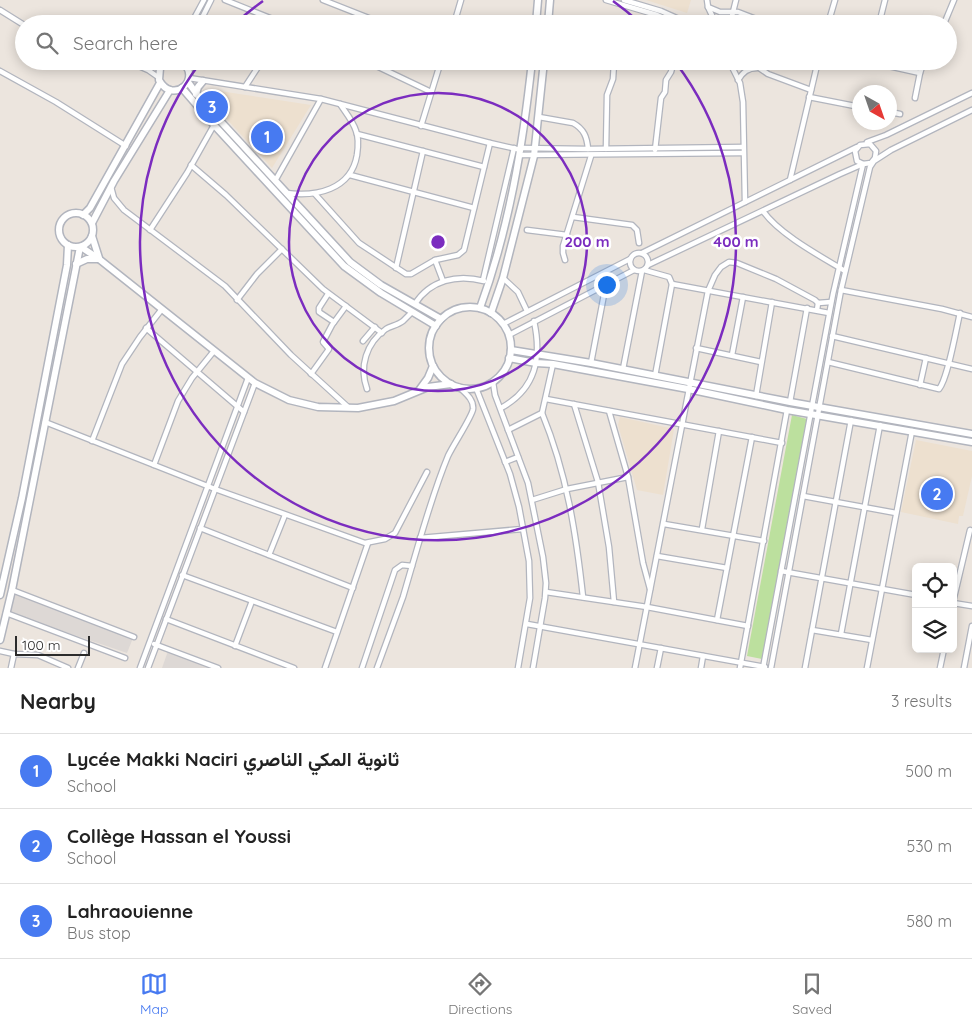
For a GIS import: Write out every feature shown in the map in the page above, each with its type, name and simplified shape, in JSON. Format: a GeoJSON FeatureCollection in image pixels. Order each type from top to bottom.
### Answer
{"type":"FeatureCollection","features":[{"type":"Feature","properties":{"kind":"street"},"geometry":{"type":"LineString","coordinates":[[196,15],[204,0]]}},
{"type":"Feature","properties":{"kind":"street"},"geometry":{"type":"LineString","coordinates":[[204,15],[212,0]]}},
{"type":"Feature","properties":{"kind":"street"},"geometry":{"type":"LineString","coordinates":[[225,0],[262,15]]}},
{"type":"Feature","properties":{"kind":"street"},"geometry":{"type":"LineString","coordinates":[[323,0],[361,15]]}},
{"type":"Feature","properties":{"kind":"street"},"geometry":{"type":"LineString","coordinates":[[457,15],[462,0]]}},
{"type":"Feature","properties":{"kind":"street"},"geometry":{"type":"LineString","coordinates":[[537,15],[538,0]]}},
{"type":"Feature","properties":{"kind":"street"},"geometry":{"type":"LineString","coordinates":[[549,15],[550,0]]}},
{"type":"Feature","properties":{"kind":"street"},"geometry":{"type":"LineString","coordinates":[[606,0],[656,15]]}},
{"type":"Feature","properties":{"kind":"street"},"geometry":{"type":"LineString","coordinates":[[624,0],[670,15]]}},
{"type":"Feature","properties":{"kind":"street"},"geometry":{"type":"LineString","coordinates":[[707,0],[712,15]]}},
{"type":"Feature","properties":{"kind":"street"},"geometry":{"type":"LineString","coordinates":[[732,15],[736,0]]}},
{"type":"Feature","properties":{"kind":"street"},"geometry":{"type":"LineString","coordinates":[[831,15],[835,0]]}},
{"type":"Feature","properties":{"kind":"street"},"geometry":{"type":"LineString","coordinates":[[881,15],[885,0]]}},
{"type":"Feature","properties":{"kind":"street"},"geometry":{"type":"LineString","coordinates":[[948,15],[954,0]]}},
{"type":"Feature","properties":{"kind":"street"},"geometry":{"type":"LineString","coordinates":[[708,7],[720,12],[738,12],[746,15]]}},
{"type":"Feature","properties":{"kind":"street"},"geometry":{"type":"LineString","coordinates":[[0,10],[15,19]]}},
{"type":"Feature","properties":{"kind":"street"},"geometry":{"type":"LineString","coordinates":[[148,70],[170,90]]}},
{"type":"Feature","properties":{"kind":"street"},"geometry":{"type":"LineString","coordinates":[[83,215],[90,208],[126,146],[159,80],[160,70]]}},
{"type":"Feature","properties":{"kind":"street"},"geometry":{"type":"LineString","coordinates":[[0,640],[12,590],[80,247],[89,242],[92,236],[92,223],[111,187],[170,90],[182,88],[188,80],[189,70]]}},
{"type":"Feature","properties":{"kind":"street"},"geometry":{"type":"LineString","coordinates":[[245,88],[256,70]]}},
{"type":"Feature","properties":{"kind":"street"},"geometry":{"type":"LineString","coordinates":[[385,70],[431,92]]}},
{"type":"Feature","properties":{"kind":"street"},"geometry":{"type":"LineString","coordinates":[[421,126],[438,70]]}},
{"type":"Feature","properties":{"kind":"street"},"geometry":{"type":"LineString","coordinates":[[480,308],[519,150],[531,70]]}},
{"type":"Feature","properties":{"kind":"street"},"geometry":{"type":"LineString","coordinates":[[491,313],[503,278],[534,156],[543,70]]}},
{"type":"Feature","properties":{"kind":"street"},"geometry":{"type":"LineString","coordinates":[[606,148],[607,92],[613,79],[614,70]]}},
{"type":"Feature","properties":{"kind":"street"},"geometry":{"type":"LineString","coordinates":[[655,154],[661,98],[671,70]]}},
{"type":"Feature","properties":{"kind":"street"},"geometry":{"type":"LineString","coordinates":[[733,70],[738,80],[743,102],[745,202]]}},
{"type":"Feature","properties":{"kind":"street"},"geometry":{"type":"LineString","coordinates":[[738,80],[743,73],[748,70]]}},
{"type":"Feature","properties":{"kind":"street"},"geometry":{"type":"LineString","coordinates":[[761,70],[811,90]]}},
{"type":"Feature","properties":{"kind":"street"},"geometry":{"type":"LineString","coordinates":[[790,180],[816,70]]}},
{"type":"Feature","properties":{"kind":"street"},"geometry":{"type":"LineString","coordinates":[[907,70],[920,73]]}},
{"type":"Feature","properties":{"kind":"street"},"geometry":{"type":"LineString","coordinates":[[915,98],[921,70]]}},
{"type":"Feature","properties":{"kind":"street"},"geometry":{"type":"LineString","coordinates":[[0,72],[56,102],[126,146]]}},
{"type":"Feature","properties":{"kind":"street"},"geometry":{"type":"LineString","coordinates":[[188,80],[321,99],[519,150],[534,156],[743,153]]}},
{"type":"Feature","properties":{"kind":"street"},"geometry":{"type":"LineString","coordinates":[[188,80],[196,94],[350,262],[381,285],[441,319]]}},
{"type":"Feature","properties":{"kind":"street"},"geometry":{"type":"LineString","coordinates":[[196,94],[198,87],[204,81]]}},
{"type":"Feature","properties":{"kind":"street"},"geometry":{"type":"LineString","coordinates":[[182,88],[344,266],[436,326]]}},
{"type":"Feature","properties":{"kind":"street"},"geometry":{"type":"LineString","coordinates":[[504,324],[630,259],[634,253],[642,253],[864,143],[972,93]]}},
{"type":"Feature","properties":{"kind":"street"},"geometry":{"type":"LineString","coordinates":[[809,97],[852,105]]}},
{"type":"Feature","properties":{"kind":"street"},"geometry":{"type":"LineString","coordinates":[[275,181],[321,99]]}},
{"type":"Feature","properties":{"kind":"street"},"geometry":{"type":"LineString","coordinates":[[286,193],[316,194],[330,189],[350,175],[356,163],[358,150],[357,134],[340,104]]}},
{"type":"Feature","properties":{"kind":"street"},"geometry":{"type":"LineString","coordinates":[[623,369],[643,270],[648,265],[864,164],[870,163],[891,150],[972,110]]}},
{"type":"Feature","properties":{"kind":"street"},"geometry":{"type":"LineString","coordinates":[[539,117],[574,123],[585,134],[588,149]]}},
{"type":"Feature","properties":{"kind":"street"},"geometry":{"type":"LineString","coordinates":[[150,230],[214,125]]}},
{"type":"Feature","properties":{"kind":"street"},"geometry":{"type":"LineString","coordinates":[[357,134],[484,167]]}},
{"type":"Feature","properties":{"kind":"street"},"geometry":{"type":"LineString","coordinates":[[316,194],[359,243],[408,275],[435,260],[462,253],[490,143]]}},
{"type":"Feature","properties":{"kind":"street"},"geometry":{"type":"LineString","coordinates":[[767,668],[789,572],[845,271],[870,167],[876,155],[875,148],[870,144],[864,143]]}},
{"type":"Feature","properties":{"kind":"street"},"geometry":{"type":"LineString","coordinates":[[519,150],[535,148],[588,149],[743,146]]}},
{"type":"Feature","properties":{"kind":"street"},"geometry":{"type":"LineString","coordinates":[[858,146],[855,151],[856,158],[857,161],[864,164]]}},
{"type":"Feature","properties":{"kind":"street"},"geometry":{"type":"LineString","coordinates":[[396,268],[423,151]]}},
{"type":"Feature","properties":{"kind":"street"},"geometry":{"type":"LineString","coordinates":[[565,260],[563,249],[591,156]]}},
{"type":"Feature","properties":{"kind":"street"},"geometry":{"type":"LineString","coordinates":[[767,668],[781,571],[831,302],[864,164]]}},
{"type":"Feature","properties":{"kind":"street"},"geometry":{"type":"LineString","coordinates":[[191,165],[226,195],[328,294],[382,332]]}},
{"type":"Feature","properties":{"kind":"street"},"geometry":{"type":"LineString","coordinates":[[350,175],[474,208]]}},
{"type":"Feature","properties":{"kind":"street"},"geometry":{"type":"LineString","coordinates":[[111,187],[114,198],[119,205],[213,277],[311,374],[349,408]]}},
{"type":"Feature","properties":{"kind":"street"},"geometry":{"type":"LineString","coordinates":[[763,211],[769,220],[780,229],[845,271]]}},
{"type":"Feature","properties":{"kind":"street"},"geometry":{"type":"LineString","coordinates":[[92,223],[83,215],[72,214],[62,221],[61,238],[68,245],[80,247],[100,259],[248,378],[272,393],[318,407],[349,408],[384,403],[420,389],[435,385],[452,384]]}},
{"type":"Feature","properties":{"kind":"street"},"geometry":{"type":"LineString","coordinates":[[573,217],[632,225],[637,230],[639,243]]}},
{"type":"Feature","properties":{"kind":"street"},"geometry":{"type":"LineString","coordinates":[[527,230],[567,235]]}},
{"type":"Feature","properties":{"kind":"street"},"geometry":{"type":"LineString","coordinates":[[92,236],[100,259]]}},
{"type":"Feature","properties":{"kind":"street"},"geometry":{"type":"LineString","coordinates":[[0,595],[22,498],[66,275],[68,245]]}},
{"type":"Feature","properties":{"kind":"street"},"geometry":{"type":"LineString","coordinates":[[237,300],[257,274],[282,249]]}},
{"type":"Feature","properties":{"kind":"street"},"geometry":{"type":"LineString","coordinates":[[642,253],[647,257],[648,265]]}},
{"type":"Feature","properties":{"kind":"street"},"geometry":{"type":"LineString","coordinates":[[76,264],[87,259],[100,259]]}},
{"type":"Feature","properties":{"kind":"street"},"geometry":{"type":"LineString","coordinates":[[630,259],[629,263],[634,270]]}},
{"type":"Feature","properties":{"kind":"street"},"geometry":{"type":"LineString","coordinates":[[435,260],[443,281]]}},
{"type":"Feature","properties":{"kind":"street"},"geometry":{"type":"LineString","coordinates":[[635,668],[664,524],[696,348],[708,291],[718,271],[726,263],[731,262],[776,278],[818,303],[831,302]]}},
{"type":"Feature","properties":{"kind":"street"},"geometry":{"type":"LineString","coordinates":[[509,335],[634,270],[643,270],[669,278],[672,284],[655,376]]}},
{"type":"Feature","properties":{"kind":"street"},"geometry":{"type":"LineString","coordinates":[[415,304],[425,292],[443,281],[463,278],[486,281]]}},
{"type":"Feature","properties":{"kind":"street"},"geometry":{"type":"LineString","coordinates":[[503,278],[518,292],[527,311]]}},
{"type":"Feature","properties":{"kind":"street"},"geometry":{"type":"LineString","coordinates":[[591,363],[606,284]]}},
{"type":"Feature","properties":{"kind":"street"},"geometry":{"type":"LineString","coordinates":[[672,284],[829,313]]}},
{"type":"Feature","properties":{"kind":"street"},"geometry":{"type":"LineString","coordinates":[[841,290],[972,317]]}},
{"type":"Feature","properties":{"kind":"street"},"geometry":{"type":"LineString","coordinates":[[328,294],[319,308],[319,312],[334,322]]}},
{"type":"Feature","properties":{"kind":"street"},"geometry":{"type":"LineString","coordinates":[[732,355],[743,297]]}},
{"type":"Feature","properties":{"kind":"street"},"geometry":{"type":"LineString","coordinates":[[756,396],[772,302]]}},
{"type":"Feature","properties":{"kind":"street"},"geometry":{"type":"LineString","coordinates":[[817,310],[818,303]]}},
{"type":"Feature","properties":{"kind":"street"},"geometry":{"type":"LineString","coordinates":[[311,374],[329,349],[323,342],[346,306]]}},
{"type":"Feature","properties":{"kind":"street"},"geometry":{"type":"LineString","coordinates":[[92,441],[118,374],[128,355],[162,308]]}},
{"type":"Feature","properties":{"kind":"street"},"geometry":{"type":"LineString","coordinates":[[378,668],[403,597],[434,492],[448,456],[472,411],[472,402],[458,387],[441,377],[433,366],[429,346],[430,339],[441,319],[455,310],[480,308],[491,313],[504,324],[509,335],[511,350],[509,358],[501,374],[493,382],[476,388],[458,387]]}},
{"type":"Feature","properties":{"kind":"street"},"geometry":{"type":"LineString","coordinates":[[790,402],[807,308]]}},
{"type":"Feature","properties":{"kind":"street"},"geometry":{"type":"LineString","coordinates":[[368,389],[364,379],[365,359],[374,340],[382,332],[403,321],[412,312]]}},
{"type":"Feature","properties":{"kind":"street"},"geometry":{"type":"LineString","coordinates":[[828,362],[939,390],[942,386],[948,364],[960,313]]}},
{"type":"Feature","properties":{"kind":"street"},"geometry":{"type":"LineString","coordinates":[[501,408],[512,402],[530,380],[538,355],[534,321]]}},
{"type":"Feature","properties":{"kind":"street"},"geometry":{"type":"LineString","coordinates":[[363,341],[375,326]]}},
{"type":"Feature","properties":{"kind":"street"},"geometry":{"type":"LineString","coordinates":[[146,328],[244,412]]}},
{"type":"Feature","properties":{"kind":"street"},"geometry":{"type":"LineString","coordinates":[[832,336],[972,369]]}},
{"type":"Feature","properties":{"kind":"street"},"geometry":{"type":"LineString","coordinates":[[696,348],[761,362]]}},
{"type":"Feature","properties":{"kind":"street"},"geometry":{"type":"LineString","coordinates":[[511,350],[623,369],[787,410],[972,442]]}},
{"type":"Feature","properties":{"kind":"street"},"geometry":{"type":"LineString","coordinates":[[154,465],[182,393],[214,351]]}},
{"type":"Feature","properties":{"kind":"street"},"geometry":{"type":"LineString","coordinates":[[509,358],[756,396],[972,434]]}},
{"type":"Feature","properties":{"kind":"street"},"geometry":{"type":"LineString","coordinates":[[920,385],[926,358]]}},
{"type":"Feature","properties":{"kind":"street"},"geometry":{"type":"LineString","coordinates":[[552,364],[542,414],[553,440],[567,490],[575,526],[584,597]]}},
{"type":"Feature","properties":{"kind":"street"},"geometry":{"type":"LineString","coordinates":[[420,389],[428,378],[433,366]]}},
{"type":"Feature","properties":{"kind":"street"},"geometry":{"type":"LineString","coordinates":[[248,378],[141,667],[148,668],[255,383]]}},
{"type":"Feature","properties":{"kind":"street"},"geometry":{"type":"LineString","coordinates":[[493,382],[532,500],[543,557],[546,592],[533,668]]}},
{"type":"Feature","properties":{"kind":"street"},"geometry":{"type":"LineString","coordinates":[[476,388],[515,491],[531,573],[527,624],[518,668]]}},
{"type":"Feature","properties":{"kind":"street"},"geometry":{"type":"LineString","coordinates":[[546,399],[782,443]]}},
{"type":"Feature","properties":{"kind":"street"},"geometry":{"type":"LineString","coordinates":[[574,404],[598,482],[609,547],[614,602]]}},
{"type":"Feature","properties":{"kind":"street"},"geometry":{"type":"LineString","coordinates":[[741,666],[787,410]]}},
{"type":"Feature","properties":{"kind":"street"},"geometry":{"type":"LineString","coordinates":[[609,411],[628,477],[643,563],[650,590]]}},
{"type":"Feature","properties":{"kind":"street"},"geometry":{"type":"LineString","coordinates":[[508,430],[542,414]]}},
{"type":"Feature","properties":{"kind":"street"},"geometry":{"type":"LineString","coordinates":[[805,668],[851,420]]}},
{"type":"Feature","properties":{"kind":"street"},"geometry":{"type":"LineString","coordinates":[[46,422],[208,486],[358,542],[368,543],[385,539],[395,533],[427,472]]}},
{"type":"Feature","properties":{"kind":"street"},"geometry":{"type":"LineString","coordinates":[[841,634],[880,425]]}},
{"type":"Feature","properties":{"kind":"street"},"geometry":{"type":"LineString","coordinates":[[702,529],[720,431]]}},
{"type":"Feature","properties":{"kind":"street"},"geometry":{"type":"LineString","coordinates":[[867,668],[912,431]]}},
{"type":"Feature","properties":{"kind":"street"},"geometry":{"type":"LineString","coordinates":[[717,620],[752,437]]}},
{"type":"Feature","properties":{"kind":"street"},"geometry":{"type":"LineString","coordinates":[[505,462],[518,457]]}},
{"type":"Feature","properties":{"kind":"street"},"geometry":{"type":"LineString","coordinates":[[532,500],[598,482],[628,477]]}},
{"type":"Feature","properties":{"kind":"street"},"geometry":{"type":"LineString","coordinates":[[803,496],[896,513]]}},
{"type":"Feature","properties":{"kind":"street"},"geometry":{"type":"LineString","coordinates":[[269,555],[285,514]]}},
{"type":"Feature","properties":{"kind":"street"},"geometry":{"type":"LineString","coordinates":[[664,524],[764,541]]}},
{"type":"Feature","properties":{"kind":"street"},"geometry":{"type":"LineString","coordinates":[[200,528],[353,588]]}},
{"type":"Feature","properties":{"kind":"street"},"geometry":{"type":"LineString","coordinates":[[420,538],[523,529]]}},
{"type":"Feature","properties":{"kind":"street"},"geometry":{"type":"LineString","coordinates":[[957,586],[970,530]]}},
{"type":"Feature","properties":{"kind":"street"},"geometry":{"type":"LineString","coordinates":[[324,668],[368,543]]}},
{"type":"Feature","properties":{"kind":"street"},"geometry":{"type":"LineString","coordinates":[[657,556],[727,568]]}},
{"type":"Feature","properties":{"kind":"street"},"geometry":{"type":"LineString","coordinates":[[362,668],[395,570],[400,566],[412,566]]}},
{"type":"Feature","properties":{"kind":"street"},"geometry":{"type":"LineString","coordinates":[[781,571],[912,594]]}},
{"type":"Feature","properties":{"kind":"street"},"geometry":{"type":"LineString","coordinates":[[182,576],[337,632]]}},
{"type":"Feature","properties":{"kind":"street"},"geometry":{"type":"LineString","coordinates":[[12,590],[134,637]]}},
{"type":"Feature","properties":{"kind":"street"},"geometry":{"type":"LineString","coordinates":[[546,592],[647,607],[748,626]]}},
{"type":"Feature","properties":{"kind":"street"},"geometry":{"type":"LineString","coordinates":[[235,646],[252,601]]}},
{"type":"Feature","properties":{"kind":"street"},"geometry":{"type":"LineString","coordinates":[[957,604],[972,606]]}},
{"type":"Feature","properties":{"kind":"street"},"geometry":{"type":"LineString","coordinates":[[6,613],[124,658]]}},
{"type":"Feature","properties":{"kind":"street"},"geometry":{"type":"LineString","coordinates":[[166,619],[294,668]]}},
{"type":"Feature","properties":{"kind":"street"},"geometry":{"type":"LineString","coordinates":[[527,624],[703,656],[741,666],[767,668]]}},
{"type":"Feature","properties":{"kind":"street"},"geometry":{"type":"LineString","coordinates":[[964,668],[972,626]]}},
{"type":"Feature","properties":{"kind":"street"},"geometry":{"type":"LineString","coordinates":[[812,630],[872,640]]}},
{"type":"Feature","properties":{"kind":"street"},"geometry":{"type":"LineString","coordinates":[[150,643],[218,668]]}},
{"type":"Feature","properties":{"kind":"street"},"geometry":{"type":"LineString","coordinates":[[657,668],[661,648]]}},
{"type":"Feature","properties":{"kind":"street"},"geometry":{"type":"LineString","coordinates":[[0,651],[14,654],[38,655],[68,668]]}},
{"type":"Feature","properties":{"kind":"street"},"geometry":{"type":"LineString","coordinates":[[78,668],[84,653]]}},
{"type":"Feature","properties":{"kind":"street"},"geometry":{"type":"LineString","coordinates":[[940,668],[943,653]]}},
{"type":"Feature","properties":{"kind":"street"},"geometry":{"type":"LineString","coordinates":[[11,668],[14,654]]}},
{"type":"Feature","properties":{"kind":"street"},"geometry":{"type":"LineString","coordinates":[[701,668],[703,656]]}},
{"type":"Feature","properties":{"kind":"shaded area"},"geometry":{"type":"Polygon","coordinates":[[[646,0],[691,0],[687,13],[646,0]]]}},
{"type":"Feature","properties":{"kind":"shaded area"},"geometry":{"type":"Polygon","coordinates":[[[213,90],[311,105],[272,168],[209,100],[213,90]]]}},
{"type":"Feature","properties":{"kind":"shaded area"},"geometry":{"type":"Polygon","coordinates":[[[620,417],[674,429],[663,495],[637,490],[618,425],[620,417]]]}},
{"type":"Feature","properties":{"kind":"shaded area"},"geometry":{"type":"Polygon","coordinates":[[[916,440],[972,451],[972,476],[963,516],[959,516],[958,524],[901,512],[916,440]]]}},
{"type":"Feature","properties":{"kind":"shaded area"},"geometry":{"type":"Polygon","coordinates":[[[14,594],[133,638],[127,653],[10,613],[14,594]]]}},
{"type":"Feature","properties":{"kind":"shaded area"},"geometry":{"type":"Polygon","coordinates":[[[168,651],[214,668],[162,668],[168,651]]]}},
{"type":"Feature","properties":{"kind":"green space"},"geometry":{"type":"Polygon","coordinates":[[[792,415],[807,419],[762,659],[747,656],[792,415]]]}},
{"type":"Feature","properties":{"kind":"place","name":"Lahraouienne"},"geometry":{"type":"Point","coordinates":[212,107]}},
{"type":"Feature","properties":{"kind":"place","name":"Lycée Makki Naciri ثانوية المكي الناصري"},"geometry":{"type":"Point","coordinates":[267,137]}},
{"type":"Feature","properties":{"kind":"place","name":"Collège Hassan el Youssi"},"geometry":{"type":"Point","coordinates":[937,494]}}]}
